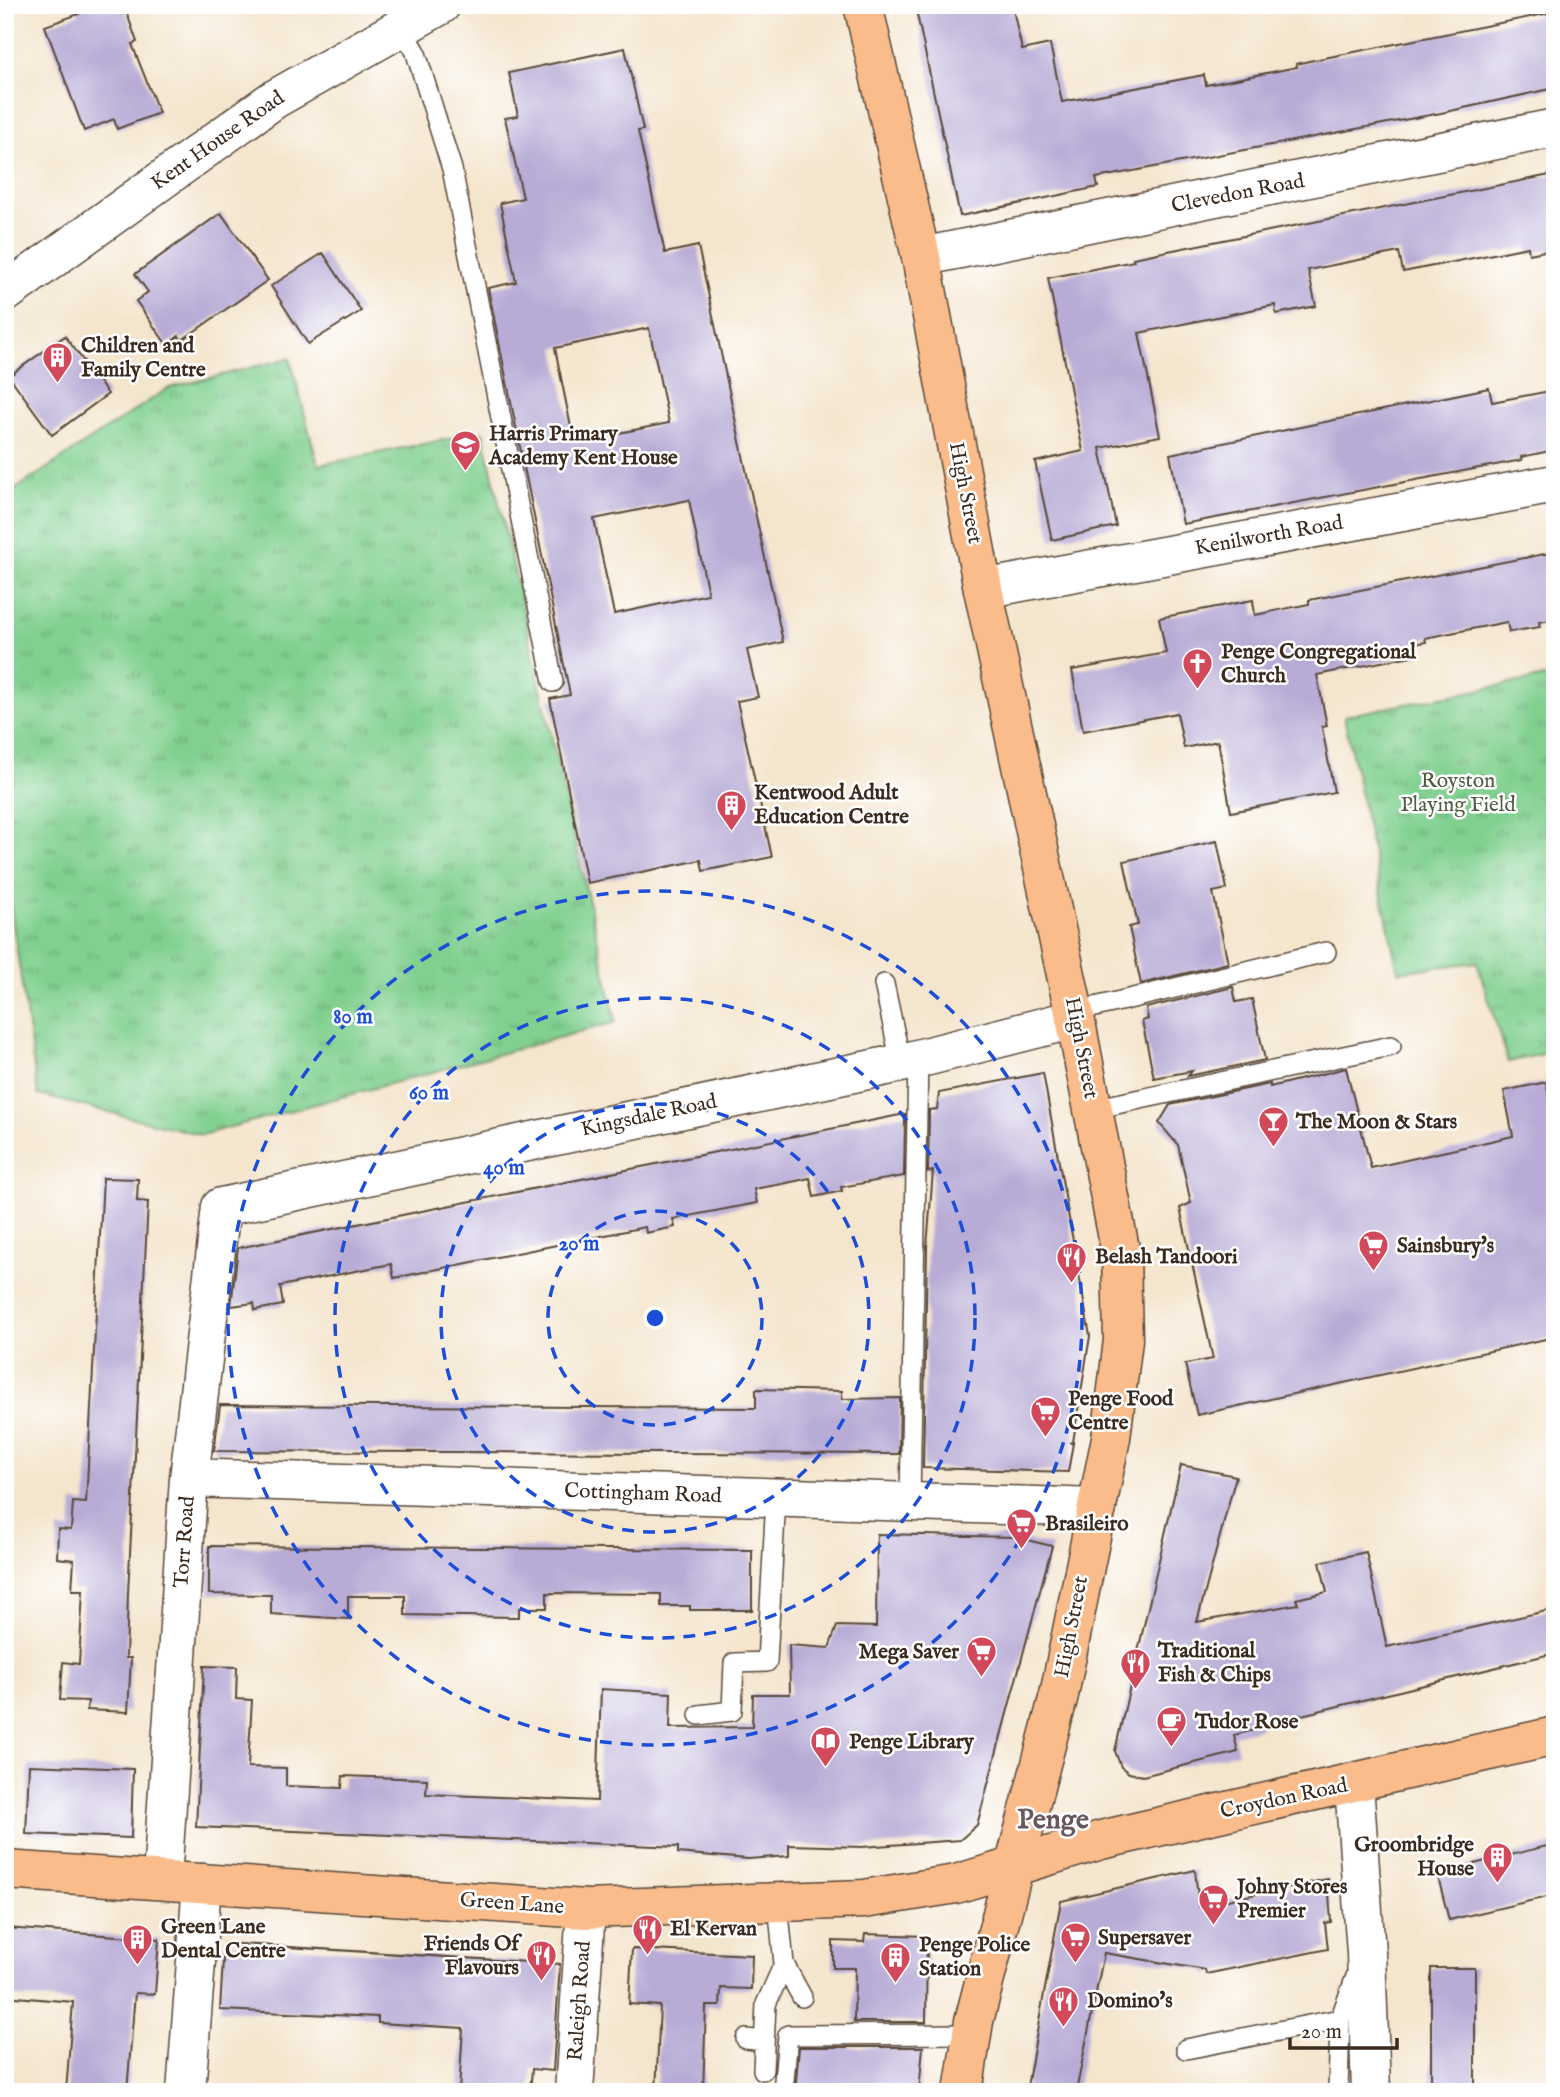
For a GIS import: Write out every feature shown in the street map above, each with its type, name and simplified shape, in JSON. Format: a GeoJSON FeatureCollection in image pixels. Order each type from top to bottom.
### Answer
{"type":"FeatureCollection","features":[{"type":"Feature","properties":{"kind":"main road","name":"High Street"},"geometry":{"type":"LineString","coordinates":[[863,5],[921,257],[983,589],[1075,1016],[1121,1254],[1123,1340],[1111,1437],[1059,1695],[972,2034],[963,2092]]}},
{"type":"Feature","properties":{"kind":"main road","name":"Croydon Road"},"geometry":{"type":"LineString","coordinates":[[1015,1865],[1101,1840],[1555,1736]]}},
{"type":"Feature","properties":{"kind":"main road","name":"Green Lane"},"geometry":{"type":"LineString","coordinates":[[5,1870],[586,1909],[864,1899],[957,1885],[1015,1865]]}},
{"type":"Feature","properties":{"kind":"street","name":"Kent House Road"},"geometry":{"type":"LineString","coordinates":[[5,293],[273,100],[441,5]]}},
{"type":"Feature","properties":{"kind":"street","name":"Clevedon Road"},"geometry":{"type":"LineString","coordinates":[[921,257],[1555,128]]}},
{"type":"Feature","properties":{"kind":"street","name":"Kenilworth Road"},"geometry":{"type":"LineString","coordinates":[[983,589],[1555,484]]}},
{"type":"Feature","properties":{"kind":"street","name":"Kingsdale Road"},"geometry":{"type":"LineString","coordinates":[[221,1207],[909,1061],[1075,1016]]}},
{"type":"Feature","properties":{"kind":"street","name":"Torr Road"},"geometry":{"type":"LineString","coordinates":[[162,1879],[189,1478],[221,1207]]}},
{"type":"Feature","properties":{"kind":"street","name":"Cottingham Road"},"geometry":{"type":"LineString","coordinates":[[189,1478],[1097,1508]]}},
{"type":"Feature","properties":{"kind":"street"},"geometry":{"type":"LineString","coordinates":[[1354,1784],[1366,1953],[1371,2092]]}},
{"type":"Feature","properties":{"kind":"street"},"geometry":{"type":"LineString","coordinates":[[186,2092],[202,1883]]}},
{"type":"Feature","properties":{"kind":"street","name":"Raleigh Road"},"geometry":{"type":"LineString","coordinates":[[574,2092],[586,1909]]}},
{"type":"Feature","properties":{"kind":"lane"},"geometry":{"type":"LineString","coordinates":[[401,28],[415,50],[452,169],[553,682]]}},
{"type":"Feature","properties":{"kind":"lane"},"geometry":{"type":"LineString","coordinates":[[1075,1016],[1326,952]]}},
{"type":"Feature","properties":{"kind":"lane"},"geometry":{"type":"LineString","coordinates":[[884,984],[909,1061],[909,1502]]}},
{"type":"Feature","properties":{"kind":"lane"},"geometry":{"type":"LineString","coordinates":[[1093,1109],[1391,1046]]}},
{"type":"Feature","properties":{"kind":"lane"},"geometry":{"type":"LineString","coordinates":[[699,1714],[732,1711],[734,1662],[767,1662],[776,1498]]}},
{"type":"Feature","properties":{"kind":"lane"},"geometry":{"type":"LineString","coordinates":[[778,1903],[784,1964],[802,1997]]}},
{"type":"Feature","properties":{"kind":"lane"},"geometry":{"type":"LineString","coordinates":[[1338,2092],[1340,2019],[1366,1953]]}},
{"type":"Feature","properties":{"kind":"lane"},"geometry":{"type":"LineString","coordinates":[[763,2070],[755,2040],[766,2004],[784,1964]]}},
{"type":"Feature","properties":{"kind":"lane"},"geometry":{"type":"LineString","coordinates":[[1186,2049],[1340,2019]]}},
{"type":"Feature","properties":{"kind":"lane"},"geometry":{"type":"LineString","coordinates":[[783,2092],[789,2035],[972,2034]]}},
{"type":"Feature","properties":{"kind":"green space"},"geometry":{"type":"Polygon","coordinates":[[[290,358],[318,465],[483,432],[616,1022],[202,1135],[38,1095],[5,869],[5,496],[169,388],[290,358]]]}},
{"type":"Feature","properties":{"kind":"green space","name":"Royston Playing Field"},"geometry":{"type":"Polygon","coordinates":[[[1555,675],[1555,1051],[1508,1062],[1477,962],[1398,972],[1344,716],[1555,675]]]}},
{"type":"Feature","properties":{"kind":"building"},"geometry":{"type":"Polygon","coordinates":[[[76,5],[124,5],[137,42],[132,44],[159,113],[117,129],[114,119],[84,131],[45,26],[79,14],[76,5]]]}},
{"type":"Feature","properties":{"kind":"building"},"geometry":{"type":"Polygon","coordinates":[[[915,5],[1012,5],[1022,50],[1050,44],[1062,102],[1204,75],[1206,85],[1297,67],[1296,64],[1309,61],[1555,12],[1555,88],[1441,113],[1096,178],[1098,187],[960,216],[915,5]]]}},
{"type":"Feature","properties":{"kind":"building"},"geometry":{"type":"Polygon","coordinates":[[[625,48],[643,130],[638,131],[665,253],[698,246],[783,642],[747,650],[758,697],[737,701],[772,857],[703,871],[701,860],[587,883],[550,699],[570,695],[488,288],[516,282],[500,203],[523,198],[505,118],[518,116],[509,73],[625,48]],[[649,328],[555,348],[574,442],[669,423],[649,328]],[[689,500],[594,519],[614,614],[708,594],[689,500]]]}},
{"type":"Feature","properties":{"kind":"building"},"geometry":{"type":"Polygon","coordinates":[[[1555,174],[1555,249],[1529,254],[1528,247],[1403,272],[1399,252],[1308,270],[1316,306],[1276,314],[1275,305],[1139,333],[1160,436],[1100,448],[1116,526],[1052,540],[1035,462],[1083,451],[1048,278],[1134,261],[1133,258],[1555,174]]]}},
{"type":"Feature","properties":{"kind":"building"},"geometry":{"type":"Polygon","coordinates":[[[221,213],[268,280],[182,340],[179,336],[167,345],[136,301],[148,292],[135,274],[221,213]]]}},
{"type":"Feature","properties":{"kind":"building"},"geometry":{"type":"Polygon","coordinates":[[[323,253],[361,311],[308,344],[271,286],[323,253]]]}},
{"type":"Feature","properties":{"kind":"building","name":"Children and Family Centre"},"geometry":{"type":"Polygon","coordinates":[[[65,336],[108,394],[52,435],[9,376],[65,336]]]}},
{"type":"Feature","properties":{"kind":"building"},"geometry":{"type":"Polygon","coordinates":[[[1489,388],[1492,402],[1555,390],[1555,450],[1521,457],[1522,460],[1183,524],[1170,454],[1489,388]]]}},
{"type":"Feature","properties":{"kind":"building"},"geometry":{"type":"Polygon","coordinates":[[[1555,552],[1555,619],[1539,622],[1540,627],[1509,632],[1507,622],[1425,638],[1426,642],[1414,644],[1416,655],[1317,675],[1327,726],[1322,727],[1334,792],[1231,812],[1218,741],[1184,748],[1177,713],[1083,731],[1072,670],[1166,653],[1159,618],[1253,600],[1255,615],[1309,604],[1309,600],[1555,552]]]}},
{"type":"Feature","properties":{"kind":"building"},"geometry":{"type":"Polygon","coordinates":[[[1217,841],[1227,889],[1213,892],[1228,963],[1141,984],[1129,927],[1138,925],[1124,861],[1217,841]]]}},
{"type":"Feature","properties":{"kind":"building"},"geometry":{"type":"Polygon","coordinates":[[[1233,987],[1236,1002],[1252,999],[1265,1060],[1188,1076],[1192,1071],[1154,1078],[1142,1021],[1148,1019],[1146,1008],[1233,987]]]}},
{"type":"Feature","properties":{"kind":"building","name":"Sainsbury's"},"geometry":{"type":"Polygon","coordinates":[[[1346,1068],[1371,1168],[1513,1136],[1504,1091],[1546,1082],[1555,1124],[1555,1337],[1197,1415],[1185,1364],[1213,1359],[1180,1208],[1191,1203],[1178,1145],[1159,1123],[1170,1105],[1270,1084],[1270,1087],[1346,1068]]]}},
{"type":"Feature","properties":{"kind":"building"},"geometry":{"type":"Polygon","coordinates":[[[1043,1073],[1090,1336],[1073,1442],[1070,1443],[1073,1443],[1068,1472],[923,1468],[927,1247],[933,1171],[928,1172],[929,1110],[937,1109],[939,1093],[1043,1073]]]}},
{"type":"Feature","properties":{"kind":"building"},"geometry":{"type":"Polygon","coordinates":[[[905,1114],[904,1176],[841,1187],[842,1191],[814,1197],[810,1178],[754,1189],[757,1203],[673,1219],[675,1227],[646,1233],[645,1227],[394,1278],[391,1264],[280,1286],[283,1305],[255,1310],[254,1303],[231,1306],[238,1248],[905,1114]]]}},
{"type":"Feature","properties":{"kind":"building"},"geometry":{"type":"Polygon","coordinates":[[[103,1178],[138,1179],[137,1201],[148,1202],[128,1593],[126,1658],[131,1658],[128,1712],[87,1710],[88,1701],[60,1700],[63,1662],[79,1664],[83,1590],[72,1590],[74,1560],[57,1558],[58,1529],[71,1530],[73,1502],[86,1503],[103,1178]]]}},
{"type":"Feature","properties":{"kind":"building"},"geometry":{"type":"Polygon","coordinates":[[[756,1389],[842,1391],[842,1399],[900,1398],[899,1454],[214,1451],[220,1405],[756,1408],[756,1389]]]}},
{"type":"Feature","properties":{"kind":"building"},"geometry":{"type":"Polygon","coordinates":[[[1181,1465],[1236,1476],[1197,1622],[1298,1604],[1296,1599],[1327,1592],[1320,1562],[1366,1552],[1387,1647],[1555,1609],[1555,1653],[1261,1725],[1258,1729],[1234,1735],[1238,1752],[1143,1776],[1129,1773],[1121,1767],[1115,1751],[1181,1465]]]}},
{"type":"Feature","properties":{"kind":"building"},"geometry":{"type":"Polygon","coordinates":[[[877,1534],[1014,1537],[1052,1546],[977,1825],[960,1840],[862,1847],[789,1845],[789,1856],[748,1859],[678,1853],[678,1847],[196,1827],[204,1666],[237,1667],[236,1699],[252,1700],[248,1767],[286,1768],[286,1786],[342,1788],[343,1776],[427,1779],[426,1794],[597,1801],[601,1689],[671,1693],[670,1728],[752,1727],[753,1694],[790,1694],[789,1645],[829,1648],[837,1626],[876,1627],[877,1534]]]}},
{"type":"Feature","properties":{"kind":"building"},"geometry":{"type":"Polygon","coordinates":[[[209,1546],[752,1550],[752,1610],[690,1610],[690,1606],[661,1606],[661,1594],[547,1593],[547,1608],[519,1608],[519,1617],[405,1615],[405,1596],[348,1596],[348,1619],[271,1614],[271,1595],[209,1594],[209,1546]]]}},
{"type":"Feature","properties":{"kind":"building"},"geometry":{"type":"Polygon","coordinates":[[[29,1765],[133,1769],[131,1838],[26,1834],[29,1765]]]}},
{"type":"Feature","properties":{"kind":"building","name":"Groombridge House"},"geometry":{"type":"Polygon","coordinates":[[[1555,1844],[1555,1895],[1449,1920],[1437,1873],[1555,1844]]]}},
{"type":"Feature","properties":{"kind":"building"},"geometry":{"type":"Polygon","coordinates":[[[1195,1870],[1199,1906],[1328,1879],[1331,1922],[1325,1923],[1328,1949],[1206,1974],[1205,1970],[1104,1953],[1076,2092],[1026,2092],[1061,1901],[1195,1870]]]}},
{"type":"Feature","properties":{"kind":"building"},"geometry":{"type":"Polygon","coordinates":[[[5,1928],[159,1939],[155,1994],[135,1993],[127,2092],[66,2092],[73,2002],[5,1996],[5,1928]]]}},
{"type":"Feature","properties":{"kind":"building","name":"Penge Police Station"},"geometry":{"type":"Polygon","coordinates":[[[865,1934],[927,1936],[926,2022],[854,2022],[855,1968],[833,1968],[833,1941],[864,1942],[865,1934]]]}},
{"type":"Feature","properties":{"kind":"building"},"geometry":{"type":"Polygon","coordinates":[[[224,1943],[560,1964],[553,2071],[532,2069],[530,2092],[459,2092],[463,2028],[378,2023],[378,2017],[220,2010],[224,1943]]]}},
{"type":"Feature","properties":{"kind":"building"},"geometry":{"type":"Polygon","coordinates":[[[632,1949],[752,1955],[751,1989],[721,1988],[720,2006],[706,2006],[703,2092],[656,2092],[660,2006],[629,2004],[632,1949]]]}},
{"type":"Feature","properties":{"kind":"building"},"geometry":{"type":"Polygon","coordinates":[[[1431,1968],[1475,1968],[1475,2092],[1431,2092],[1431,1968]]]}},
{"type":"Feature","properties":{"kind":"building"},"geometry":{"type":"Polygon","coordinates":[[[799,2047],[923,2047],[919,2092],[795,2092],[799,2047]]]}},
{"type":"Feature","properties":{"kind":"place","name":"Children and Family Centre"},"geometry":{"type":"Point","coordinates":[58,385]}},
{"type":"Feature","properties":{"kind":"place","name":"Harris Primary Academy Kent House"},"geometry":{"type":"Point","coordinates":[466,473]}},
{"type":"Feature","properties":{"kind":"place","name":"Penge Congregational Church"},"geometry":{"type":"Point","coordinates":[1198,691]}},
{"type":"Feature","properties":{"kind":"place","name":"Kentwood Adult Education Centre"},"geometry":{"type":"Point","coordinates":[731,832]}},
{"type":"Feature","properties":{"kind":"place","name":"The Moon & Stars"},"geometry":{"type":"Point","coordinates":[1273,1149]}},
{"type":"Feature","properties":{"kind":"place","name":"Sainsbury's"},"geometry":{"type":"Point","coordinates":[1374,1273]}},
{"type":"Feature","properties":{"kind":"place","name":"Belash Tandoori"},"geometry":{"type":"Point","coordinates":[1072,1284]}},
{"type":"Feature","properties":{"kind":"place","name":"Penge Food Centre"},"geometry":{"type":"Point","coordinates":[1045,1438]}},
{"type":"Feature","properties":{"kind":"place","name":"Brasileiro"},"geometry":{"type":"Point","coordinates":[1022,1551]}},
{"type":"Feature","properties":{"kind":"place","name":"Mega Saver"},"geometry":{"type":"Point","coordinates":[982,1679]}},
{"type":"Feature","properties":{"kind":"place","name":"Traditional Fish & Chips"},"geometry":{"type":"Point","coordinates":[1135,1690]}},
{"type":"Feature","properties":{"kind":"place","name":"Tudor Rose"},"geometry":{"type":"Point","coordinates":[1172,1749]}},
{"type":"Feature","properties":{"kind":"place","name":"Penge Library"},"geometry":{"type":"Point","coordinates":[826,1769]}},
{"type":"Feature","properties":{"kind":"place","name":"Groombridge House"},"geometry":{"type":"Point","coordinates":[1497,1884]}},
{"type":"Feature","properties":{"kind":"place","name":"Johny Stores Premier"},"geometry":{"type":"Point","coordinates":[1214,1926]}},
{"type":"Feature","properties":{"kind":"place","name":"El Kervan"},"geometry":{"type":"Point","coordinates":[647,1956]}},
{"type":"Feature","properties":{"kind":"place","name":"Supersaver"},"geometry":{"type":"Point","coordinates":[1075,1965]}},
{"type":"Feature","properties":{"kind":"place","name":"Green Lane Dental Centre"},"geometry":{"type":"Point","coordinates":[138,1966]}},
{"type":"Feature","properties":{"kind":"place","name":"Friends Of Flavours"},"geometry":{"type":"Point","coordinates":[542,1983]}},
{"type":"Feature","properties":{"kind":"place","name":"Penge Police Station"},"geometry":{"type":"Point","coordinates":[896,1984]}},
{"type":"Feature","properties":{"kind":"place","name":"Domino's"},"geometry":{"type":"Point","coordinates":[1064,2028]}},
{"type":"Feature","properties":{"kind":"district","name":"Penge"},"geometry":{"type":"Point","coordinates":[1053,1820]}}]}
